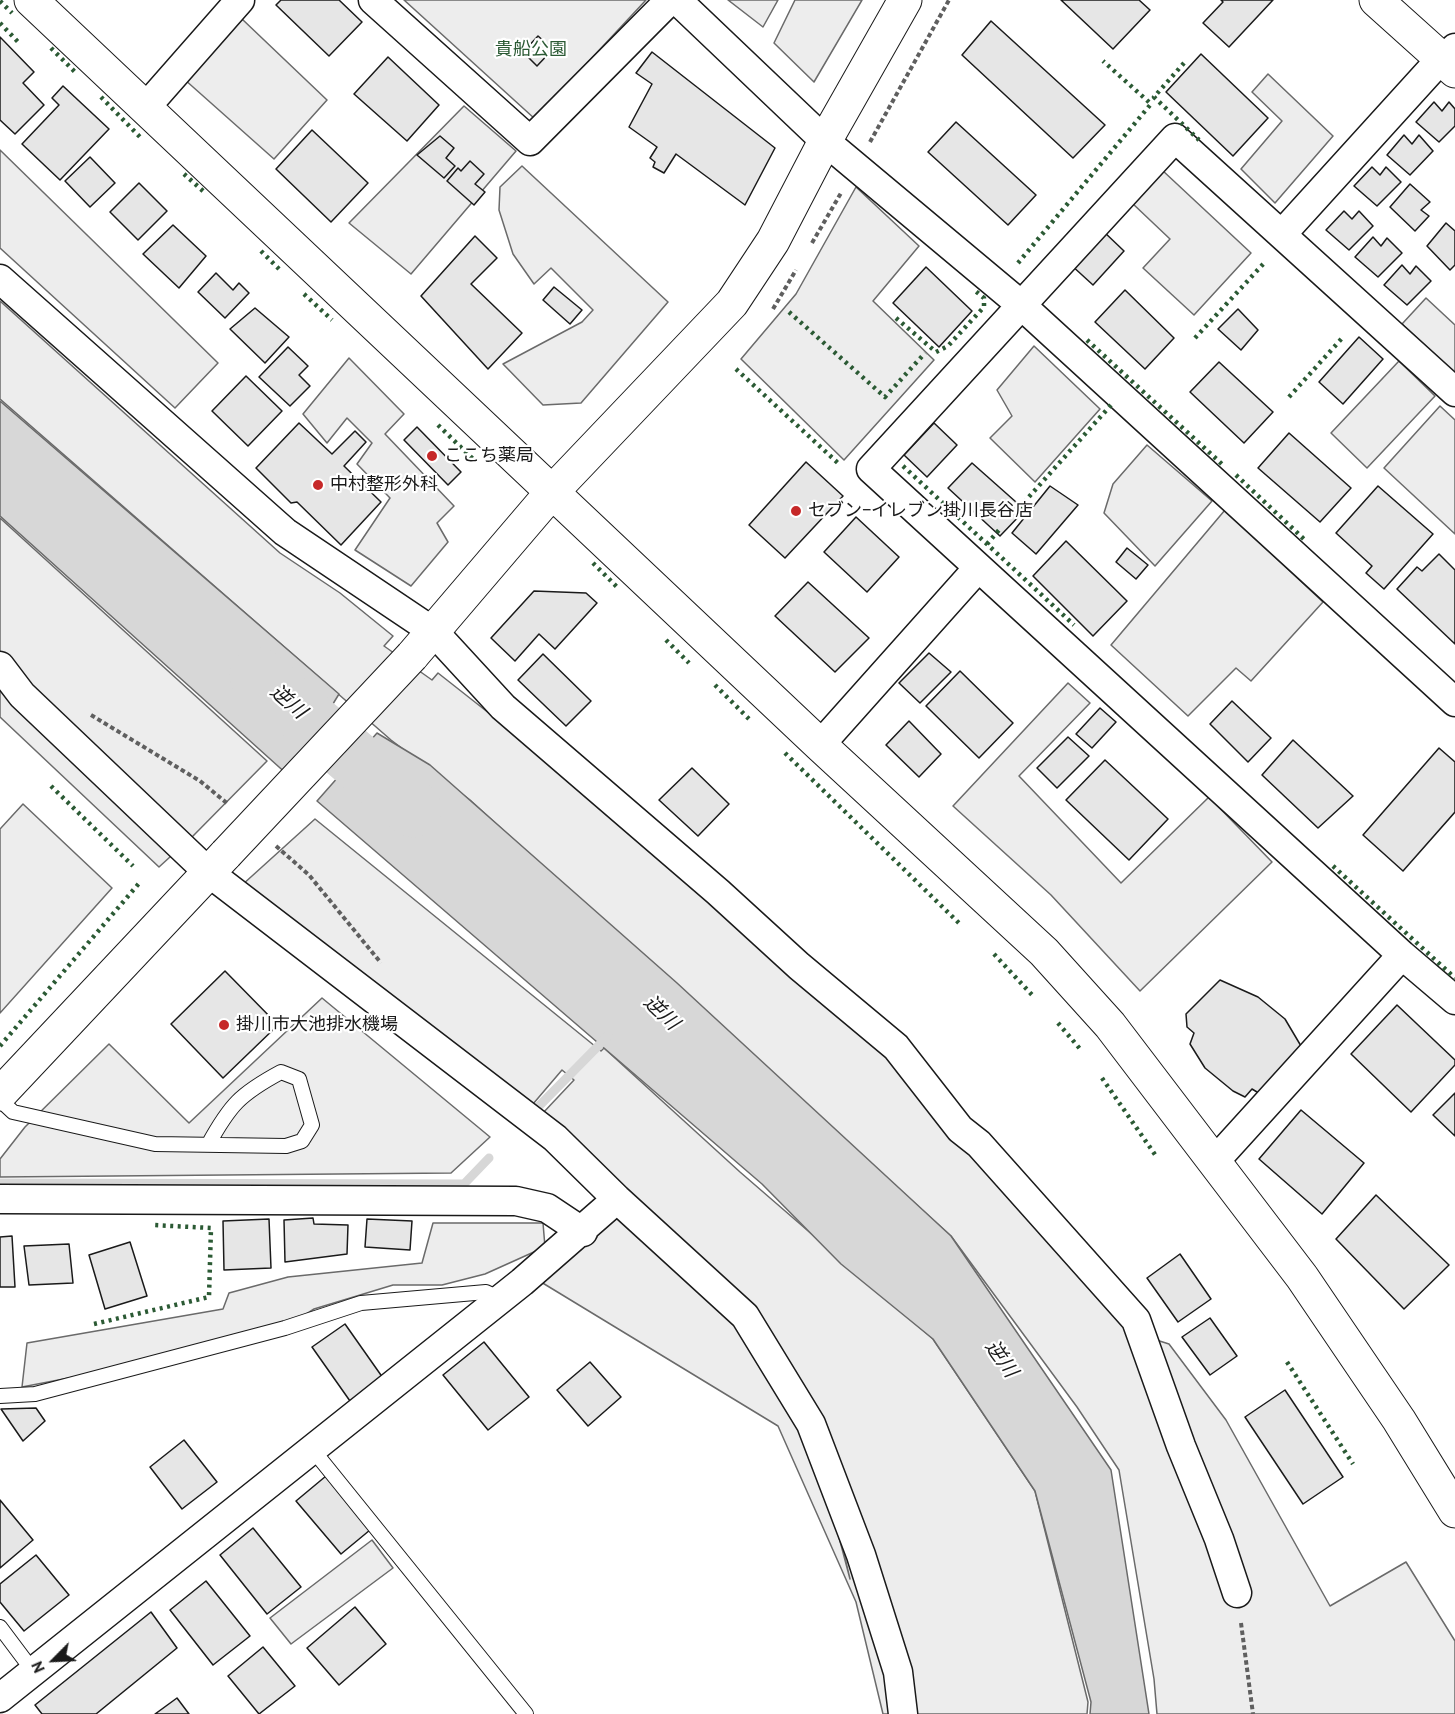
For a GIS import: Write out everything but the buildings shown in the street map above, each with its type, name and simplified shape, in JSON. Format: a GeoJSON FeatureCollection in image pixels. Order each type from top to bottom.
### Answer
{"type":"FeatureCollection","features":[{"type":"Feature","properties":{"kind":"street"},"geometry":{"type":"LineString","coordinates":[[32,0],[820,745],[1044,952],[1110,1025],[1302,1277],[1399,1420],[1455,1512]]}},
{"type":"Feature","properties":{"kind":"street"},"geometry":{"type":"LineString","coordinates":[[146,107],[240,0]]}},
{"type":"Feature","properties":{"kind":"street"},"geometry":{"type":"LineString","coordinates":[[373,0],[530,141],[669,0]]}},
{"type":"Feature","properties":{"kind":"street"},"geometry":{"type":"LineString","coordinates":[[677,0],[825,141],[1020,304],[1455,702]]}},
{"type":"Feature","properties":{"kind":"street"},"geometry":{"type":"LineString","coordinates":[[0,1094],[434,632],[552,492],[732,303],[773,241],[825,141],[905,0]]}},
{"type":"Feature","properties":{"kind":"street"},"geometry":{"type":"LineString","coordinates":[[1282,234],[1431,71],[1451,60],[1376,0]]}},
{"type":"Feature","properties":{"kind":"street"},"geometry":{"type":"LineString","coordinates":[[1455,392],[1175,138],[1020,304],[871,469],[1455,1000]]}},
{"type":"Feature","properties":{"kind":"street"},"geometry":{"type":"LineString","coordinates":[[0,279],[285,532],[434,632],[502,707],[718,892],[799,966],[896,1047],[960,1129],[979,1144],[1136,1320],[1237,1593]]}},
{"type":"Feature","properties":{"kind":"street"},"geometry":{"type":"LineString","coordinates":[[820,745],[978,568]]}},
{"type":"Feature","properties":{"kind":"street"},"geometry":{"type":"LineString","coordinates":[[0,666],[22,695],[217,863],[555,1138],[617,1199],[745,1316],[811,1424],[861,1555],[898,1672],[903,1714]]}},
{"type":"Feature","properties":{"kind":"street"},"geometry":{"type":"LineString","coordinates":[[1215,1161],[1402,954]]}},
{"type":"Feature","properties":{"kind":"street"},"geometry":{"type":"LineString","coordinates":[[0,1199],[516,1201],[547,1208],[583,1232]]}},
{"type":"Feature","properties":{"kind":"street"},"geometry":{"type":"LineString","coordinates":[[0,1698],[501,1299],[583,1232],[617,1199]]}},
{"type":"Feature","properties":{"kind":"street"},"geometry":{"type":"LineString","coordinates":[[0,1704],[8,1714]]}},
{"type":"Feature","properties":{"kind":"lane"},"geometry":{"type":"LineString","coordinates":[[0,1100],[13,1112],[155,1144],[208,1145],[286,1146],[302,1141],[312,1125],[299,1079],[281,1072],[254,1087],[227,1110],[208,1145]]}},
{"type":"Feature","properties":{"kind":"lane"},"geometry":{"type":"LineString","coordinates":[[0,1396],[35,1394],[285,1328],[361,1303],[486,1292],[501,1299]]}},
{"type":"Feature","properties":{"kind":"lane"},"geometry":{"type":"LineString","coordinates":[[313,1450],[526,1714]]}},
{"type":"Feature","properties":{"kind":"lane"},"geometry":{"type":"LineString","coordinates":[[0,1627],[33,1671]]}},
{"type":"Feature","properties":{"kind":"path"},"geometry":{"type":"LineString","coordinates":[[1237,1593],[1253,1714]]}},
{"type":"Feature","properties":{"kind":"shaded area","name":"貴船公園"},"geometry":{"type":"Polygon","coordinates":[[[404,0],[646,0],[535,119],[404,0]]]}},
{"type":"Feature","properties":{"kind":"shaded area"},"geometry":{"type":"Polygon","coordinates":[[[728,0],[778,0],[763,27],[728,0]]]}},
{"type":"Feature","properties":{"kind":"shaded area"},"geometry":{"type":"Polygon","coordinates":[[[795,0],[862,0],[814,82],[774,43],[795,0]]]}},
{"type":"Feature","properties":{"kind":"shaded area"},"geometry":{"type":"Polygon","coordinates":[[[242,19],[327,100],[274,159],[184,79],[242,19]]]}},
{"type":"Feature","properties":{"kind":"shaded area"},"geometry":{"type":"Polygon","coordinates":[[[1268,74],[1333,136],[1275,203],[1241,169],[1282,121],[1252,92],[1268,74]]]}},
{"type":"Feature","properties":{"kind":"shaded area"},"geometry":{"type":"Polygon","coordinates":[[[464,106],[516,151],[411,274],[349,223],[464,106]]]}},
{"type":"Feature","properties":{"kind":"shaded area"},"geometry":{"type":"Polygon","coordinates":[[[0,150],[218,363],[175,408],[0,248],[0,150]]]}},
{"type":"Feature","properties":{"kind":"shaded area"},"geometry":{"type":"Polygon","coordinates":[[[522,166],[668,302],[581,403],[543,405],[503,364],[582,322],[593,310],[551,268],[534,284],[513,254],[499,210],[500,187],[522,166]]]}},
{"type":"Feature","properties":{"kind":"shaded area"},"geometry":{"type":"Polygon","coordinates":[[[1162,170],[1251,253],[1194,315],[1143,268],[1170,239],[1132,203],[1162,170]]]}},
{"type":"Feature","properties":{"kind":"shaded area"},"geometry":{"type":"Polygon","coordinates":[[[856,187],[919,246],[873,301],[934,360],[844,460],[741,359],[796,294],[856,187]]]}},
{"type":"Feature","properties":{"kind":"shaded area"},"geometry":{"type":"Polygon","coordinates":[[[1426,298],[1455,325],[1455,373],[1402,324],[1426,298]]]}},
{"type":"Feature","properties":{"kind":"shaded area"},"geometry":{"type":"Polygon","coordinates":[[[0,301],[280,553],[340,593],[393,636],[384,646],[432,680],[438,673],[744,914],[896,1047],[1122,1323],[1125,1330],[1169,1344],[1226,1420],[1330,1606],[1406,1562],[1455,1641],[1455,1714],[1157,1714],[1154,1679],[1119,1470],[1077,1407],[951,1236],[470,800],[391,740],[0,399],[0,301]]]}},
{"type":"Feature","properties":{"kind":"shaded area"},"geometry":{"type":"Polygon","coordinates":[[[1034,346],[1100,409],[1035,482],[990,438],[1012,416],[997,390],[1034,346]]]}},
{"type":"Feature","properties":{"kind":"shaded area"},"geometry":{"type":"Polygon","coordinates":[[[349,358],[404,414],[385,434],[454,506],[437,523],[448,542],[411,586],[355,550],[390,498],[357,464],[372,443],[347,418],[327,443],[303,414],[349,358]]]}},
{"type":"Feature","properties":{"kind":"shaded area"},"geometry":{"type":"Polygon","coordinates":[[[1399,361],[1435,396],[1367,468],[1331,433],[1399,361]]]}},
{"type":"Feature","properties":{"kind":"shaded area"},"geometry":{"type":"Polygon","coordinates":[[[1440,406],[1455,420],[1455,534],[1384,468],[1440,406]]]}},
{"type":"Feature","properties":{"kind":"shaded area"},"geometry":{"type":"Polygon","coordinates":[[[1147,445],[1212,501],[1155,566],[1104,513],[1113,484],[1147,445]]]}},
{"type":"Feature","properties":{"kind":"shaded area"},"geometry":{"type":"Polygon","coordinates":[[[1225,510],[1323,602],[1251,681],[1236,668],[1188,716],[1111,645],[1225,510]]]}},
{"type":"Feature","properties":{"kind":"shaded area"},"geometry":{"type":"Polygon","coordinates":[[[0,518],[267,761],[159,867],[0,717],[0,518]]]}},
{"type":"Feature","properties":{"kind":"shaded area"},"geometry":{"type":"Polygon","coordinates":[[[1068,683],[1090,703],[1019,776],[1121,883],[1209,797],[1272,862],[1140,991],[1051,895],[953,806],[1068,683]]]}},
{"type":"Feature","properties":{"kind":"shaded area"},"geometry":{"type":"Polygon","coordinates":[[[23,804],[112,888],[0,1013],[0,829],[23,804]]]}},
{"type":"Feature","properties":{"kind":"shaded area"},"geometry":{"type":"Polygon","coordinates":[[[315,819],[601,1051],[604,1048],[740,1172],[933,1339],[1035,1491],[1088,1702],[1087,1714],[883,1714],[856,1602],[778,1426],[541,1282],[620,1209],[742,1327],[808,1420],[850,1579],[813,1423],[745,1305],[542,1114],[574,1080],[562,1070],[533,1104],[231,895],[315,819]]]}},
{"type":"Feature","properties":{"kind":"shaded area"},"geometry":{"type":"Polygon","coordinates":[[[322,998],[490,1137],[451,1173],[0,1177],[0,1159],[25,1127],[109,1044],[189,1123],[322,998]]]}},
{"type":"Feature","properties":{"kind":"shaded area"},"geometry":{"type":"Polygon","coordinates":[[[433,1223],[543,1223],[545,1247],[485,1274],[442,1285],[393,1285],[314,1309],[285,1328],[105,1371],[22,1387],[27,1343],[223,1309],[229,1293],[288,1277],[422,1263],[433,1223]]]}},
{"type":"Feature","properties":{"kind":"shaded area"},"geometry":{"type":"Polygon","coordinates":[[[372,1540],[393,1568],[291,1644],[270,1618],[372,1540]]]}},
{"type":"Feature","properties":{"kind":"water"},"geometry":{"type":"Polygon","coordinates":[[[0,401],[339,694],[289,776],[0,516],[0,401]]]}},
{"type":"Feature","properties":{"kind":"water"},"geometry":{"type":"Polygon","coordinates":[[[377,733],[430,765],[677,983],[951,1236],[1111,1470],[1149,1714],[1090,1714],[1091,1702],[1035,1491],[933,1339],[841,1264],[762,1184],[317,801],[377,733]]]}},
{"type":"Feature","properties":{"kind":"waterway","name":"逆川"},"geometry":{"type":"LineString","coordinates":[[258,676],[413,809]]}},
{"type":"Feature","properties":{"kind":"waterway"},"geometry":{"type":"LineString","coordinates":[[538,1107],[608,1036]]}},
{"type":"Feature","properties":{"kind":"waterway"},"geometry":{"type":"LineString","coordinates":[[0,1183],[464,1184],[489,1158]]}},
{"type":"Feature","properties":{"kind":"hedge"},"geometry":{"type":"LineString","coordinates":[[0,1],[12,13]]}},
{"type":"Feature","properties":{"kind":"hedge"},"geometry":{"type":"LineString","coordinates":[[0,23],[19,43]]}},
{"type":"Feature","properties":{"kind":"hedge"},"geometry":{"type":"LineString","coordinates":[[51,48],[76,73]]}},
{"type":"Feature","properties":{"kind":"hedge"},"geometry":{"type":"LineString","coordinates":[[1018,263],[1151,104],[1103,61]]}},
{"type":"Feature","properties":{"kind":"hedge"},"geometry":{"type":"LineString","coordinates":[[1184,63],[1154,97],[1199,140]]}},
{"type":"Feature","properties":{"kind":"hedge"},"geometry":{"type":"LineString","coordinates":[[101,97],[140,137]]}},
{"type":"Feature","properties":{"kind":"hedge"},"geometry":{"type":"LineString","coordinates":[[184,174],[203,191]]}},
{"type":"Feature","properties":{"kind":"hedge"},"geometry":{"type":"LineString","coordinates":[[261,251],[281,271]]}},
{"type":"Feature","properties":{"kind":"hedge"},"geometry":{"type":"LineString","coordinates":[[1195,338],[1266,261]]}},
{"type":"Feature","properties":{"kind":"hedge"},"geometry":{"type":"LineString","coordinates":[[896,318],[936,352],[948,346],[984,307],[984,298],[973,289]]}},
{"type":"Feature","properties":{"kind":"hedge"},"geometry":{"type":"LineString","coordinates":[[304,294],[332,320]]}},
{"type":"Feature","properties":{"kind":"hedge"},"geometry":{"type":"LineString","coordinates":[[789,312],[885,397],[925,353]]}},
{"type":"Feature","properties":{"kind":"hedge"},"geometry":{"type":"LineString","coordinates":[[1289,397],[1344,336]]}},
{"type":"Feature","properties":{"kind":"hedge"},"geometry":{"type":"LineString","coordinates":[[1087,340],[1223,465]]}},
{"type":"Feature","properties":{"kind":"hedge"},"geometry":{"type":"LineString","coordinates":[[736,369],[839,464]]}},
{"type":"Feature","properties":{"kind":"hedge"},"geometry":{"type":"LineString","coordinates":[[1019,508],[1111,405],[1109,403]]}},
{"type":"Feature","properties":{"kind":"hedge"},"geometry":{"type":"LineString","coordinates":[[438,425],[475,461]]}},
{"type":"Feature","properties":{"kind":"hedge"},"geometry":{"type":"LineString","coordinates":[[903,466],[1074,625]]}},
{"type":"Feature","properties":{"kind":"hedge"},"geometry":{"type":"LineString","coordinates":[[1236,475],[1306,541]]}},
{"type":"Feature","properties":{"kind":"hedge"},"geometry":{"type":"LineString","coordinates":[[987,544],[999,530]]}},
{"type":"Feature","properties":{"kind":"hedge"},"geometry":{"type":"LineString","coordinates":[[593,563],[619,589]]}},
{"type":"Feature","properties":{"kind":"hedge"},"geometry":{"type":"LineString","coordinates":[[666,640],[689,663]]}},
{"type":"Feature","properties":{"kind":"hedge"},"geometry":{"type":"LineString","coordinates":[[715,685],[749,719]]}},
{"type":"Feature","properties":{"kind":"hedge"},"geometry":{"type":"LineString","coordinates":[[785,753],[962,926]]}},
{"type":"Feature","properties":{"kind":"hedge"},"geometry":{"type":"LineString","coordinates":[[51,786],[133,866]]}},
{"type":"Feature","properties":{"kind":"hedge"},"geometry":{"type":"LineString","coordinates":[[1333,866],[1455,978]]}},
{"type":"Feature","properties":{"kind":"hedge"},"geometry":{"type":"LineString","coordinates":[[0,1046],[141,881]]}},
{"type":"Feature","properties":{"kind":"hedge"},"geometry":{"type":"LineString","coordinates":[[994,954],[1034,997]]}},
{"type":"Feature","properties":{"kind":"hedge"},"geometry":{"type":"LineString","coordinates":[[1058,1023],[1081,1050]]}},
{"type":"Feature","properties":{"kind":"hedge"},"geometry":{"type":"LineString","coordinates":[[1102,1078],[1156,1156]]}},
{"type":"Feature","properties":{"kind":"hedge"},"geometry":{"type":"LineString","coordinates":[[94,1324],[209,1297],[211,1228],[153,1225]]}},
{"type":"Feature","properties":{"kind":"hedge"},"geometry":{"type":"LineString","coordinates":[[1287,1362],[1353,1464]]}},
{"type":"Feature","properties":{"kind":"place","name":"ここち薬局"},"geometry":{"type":"Point","coordinates":[432,456]}},
{"type":"Feature","properties":{"kind":"place","name":"中村整形外科"},"geometry":{"type":"Point","coordinates":[318,485]}},
{"type":"Feature","properties":{"kind":"place","name":"セブン−イレブン掛川長谷店"},"geometry":{"type":"Point","coordinates":[796,511]}},
{"type":"Feature","properties":{"kind":"place","name":"掛川市大池排水機場"},"geometry":{"type":"Point","coordinates":[224,1025]}}]}
